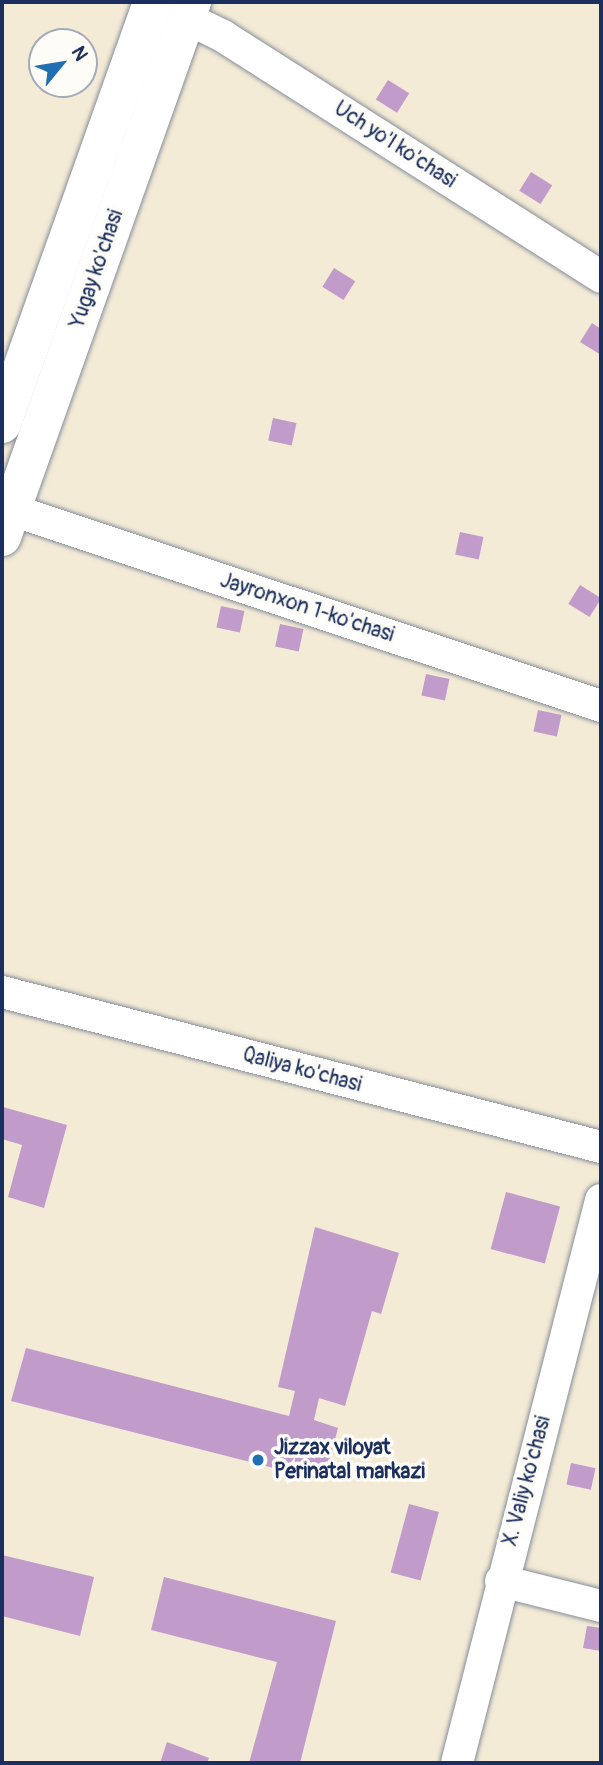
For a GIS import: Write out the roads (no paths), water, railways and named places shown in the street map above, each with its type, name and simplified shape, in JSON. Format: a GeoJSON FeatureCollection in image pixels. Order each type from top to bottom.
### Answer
{"type":"FeatureCollection","features":[{"type":"Feature","properties":{"kind":"main road","name":"Yugay ko'chasi"},"geometry":{"type":"LineString","coordinates":[[2,424],[152,2]]}},
{"type":"Feature","properties":{"kind":"main road","name":"Yugay ko'chasi"},"geometry":{"type":"LineString","coordinates":[[7,523],[189,10]]}},
{"type":"Feature","properties":{"kind":"street","name":"Uch yo'l ko'chasi"},"geometry":{"type":"LineString","coordinates":[[189,10],[223,36],[601,277]]}},
{"type":"Feature","properties":{"kind":"street","name":"Jayronxon 1-ko'chasi"},"geometry":{"type":"LineString","coordinates":[[7,523],[601,706]]}},
{"type":"Feature","properties":{"kind":"street","name":"Qaliya ko'chasi"},"geometry":{"type":"LineString","coordinates":[[2,992],[601,1147]]}},
{"type":"Feature","properties":{"kind":"street","name":"X. Valiy ko'chasi"},"geometry":{"type":"LineString","coordinates":[[457,1763],[500,1581],[601,1200]]}},
{"type":"Feature","properties":{"kind":"street"},"geometry":{"type":"LineString","coordinates":[[500,1581],[601,1606]]}},
{"type":"Feature","properties":{"kind":"place","name":"Jizzax viloyat Perinatal markazi"},"geometry":{"type":"Point","coordinates":[258,1460]}}]}
